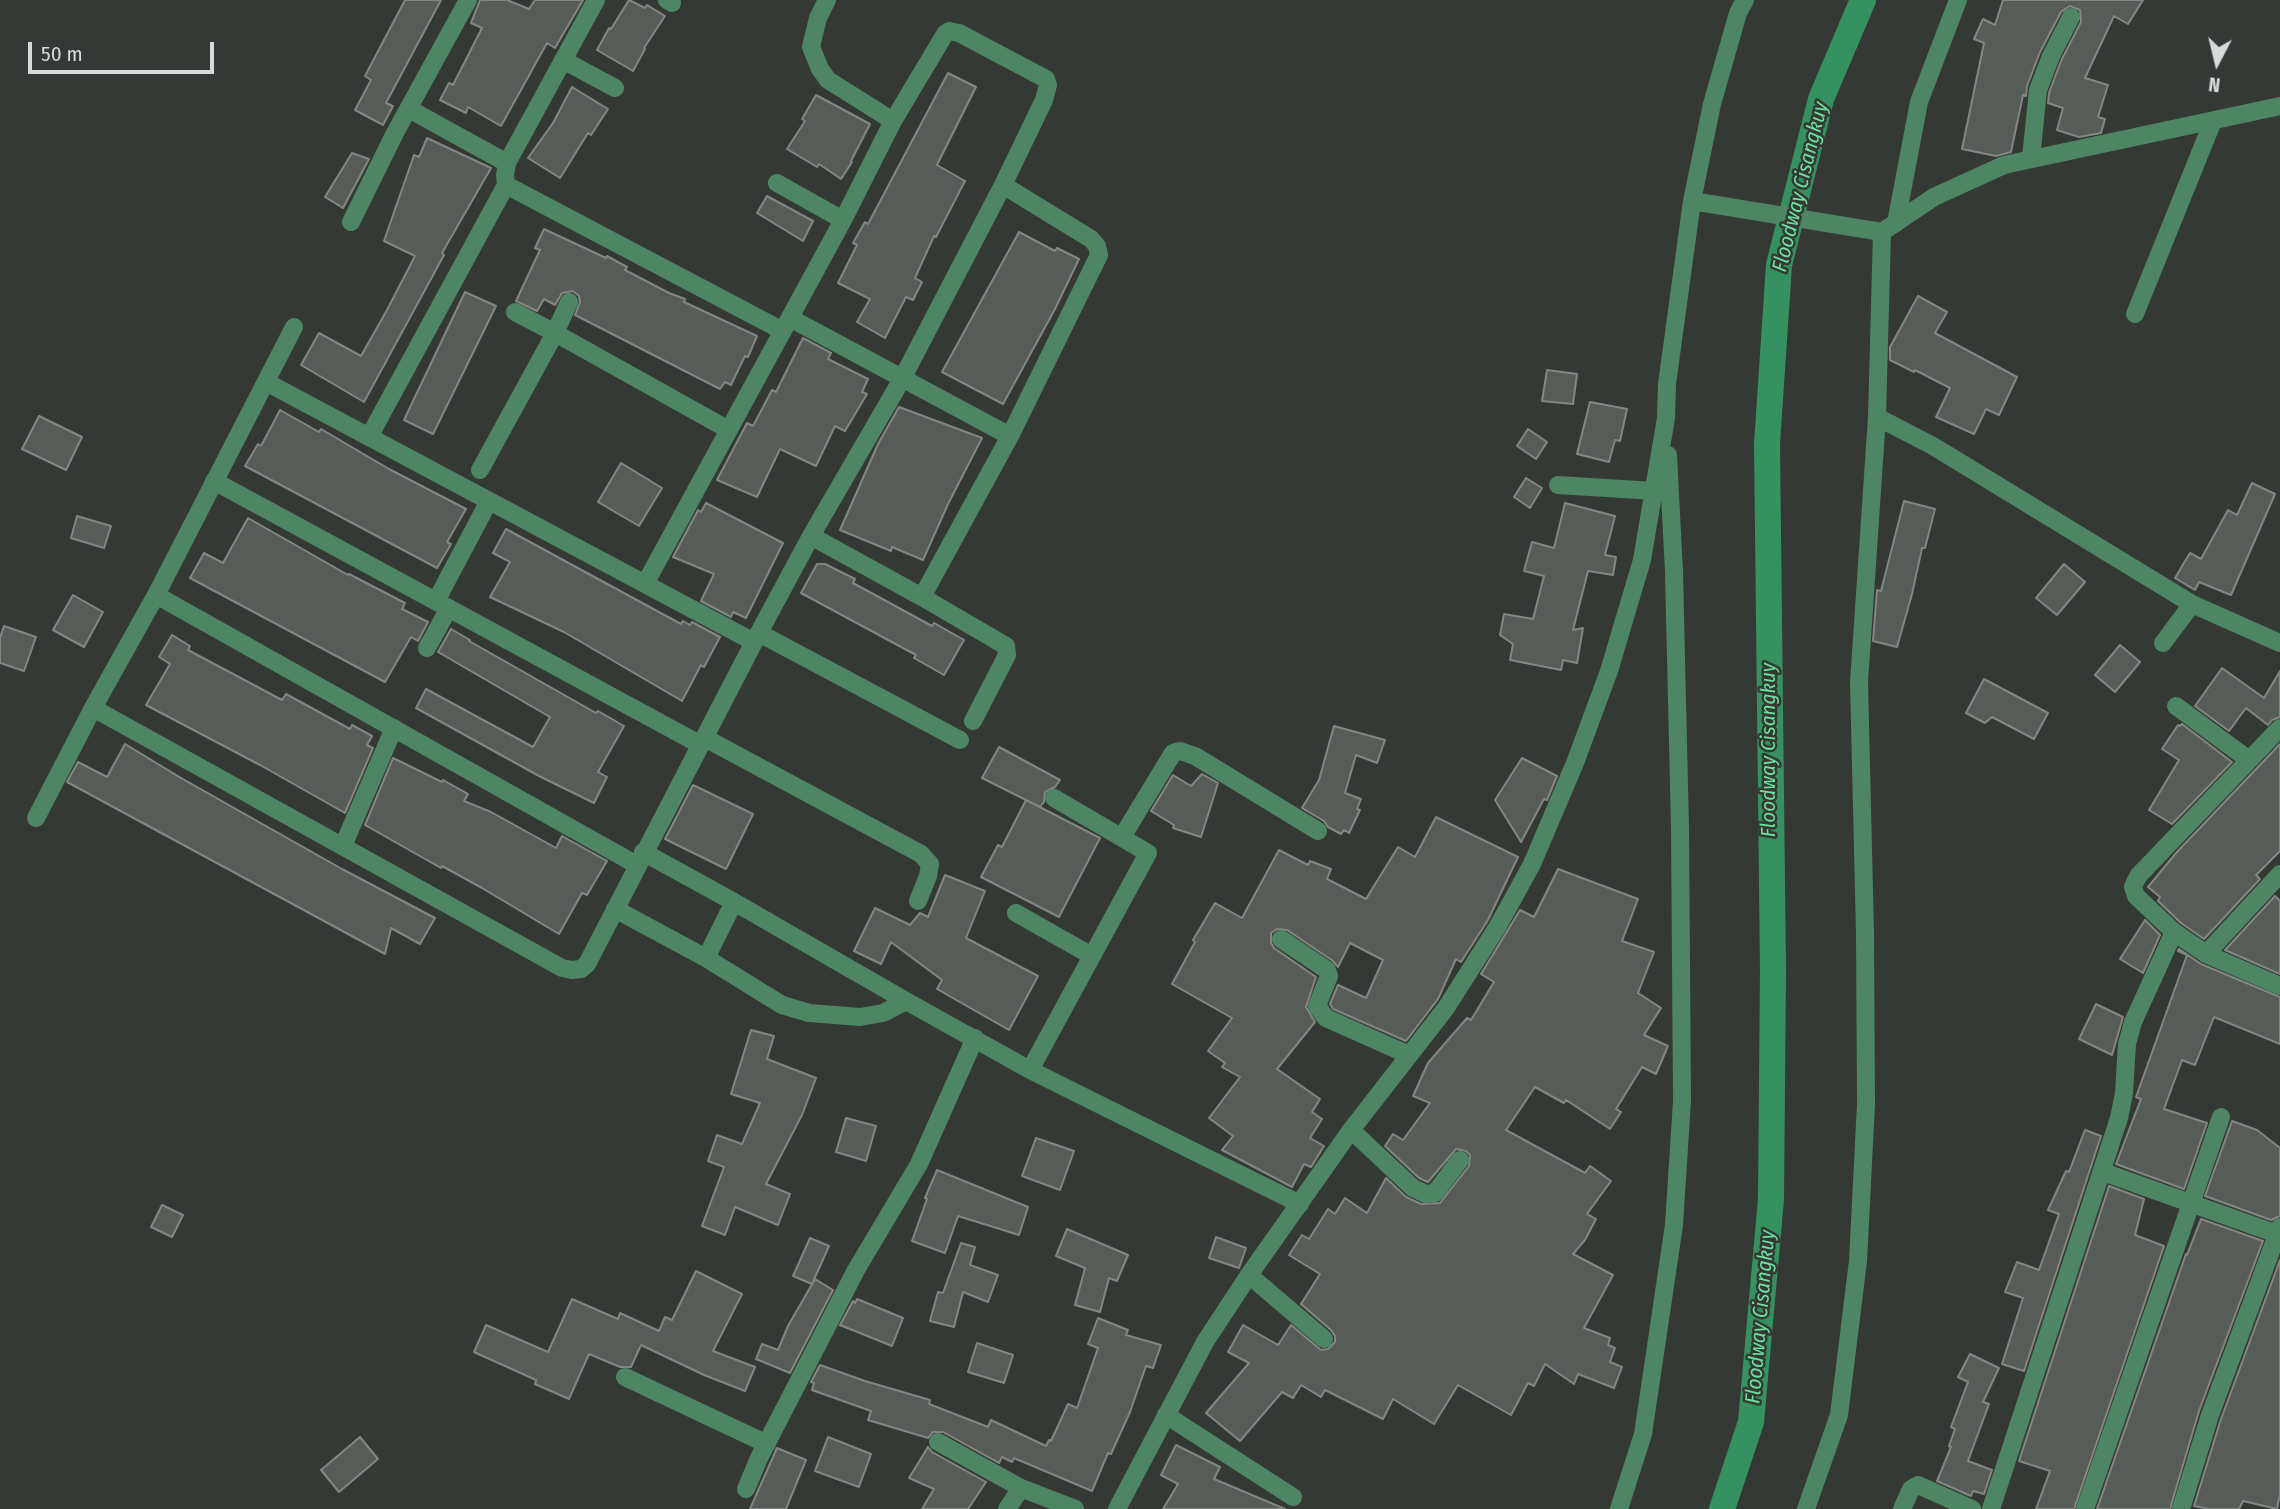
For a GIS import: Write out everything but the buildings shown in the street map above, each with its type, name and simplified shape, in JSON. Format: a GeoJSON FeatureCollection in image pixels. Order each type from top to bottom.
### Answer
{"type":"FeatureCollection","features":[{"type":"Feature","properties":{"kind":"street"},"geometry":{"type":"LineString","coordinates":[[351,222],[386,150],[468,0]]}},
{"type":"Feature","properties":{"kind":"street"},"geometry":{"type":"LineString","coordinates":[[369,437],[506,185],[507,163],[596,0]]}},
{"type":"Feature","properties":{"kind":"street"},"geometry":{"type":"LineString","coordinates":[[827,0],[818,18],[811,47],[820,69],[828,80],[892,121]]}},
{"type":"Feature","properties":{"kind":"street"},"geometry":{"type":"LineString","coordinates":[[1619,1509],[1643,1434],[1674,1225],[1682,1101],[1678,761],[1667,384],[1713,104],[1738,13],[1745,0]]}},
{"type":"Feature","properties":{"kind":"street"},"geometry":{"type":"LineString","coordinates":[[1806,1509],[1839,1415],[1858,1261],[1866,1104],[1859,682],[1877,417],[1881,228],[1919,102],[1958,0]]}},
{"type":"Feature","properties":{"kind":"street"},"geometry":{"type":"LineString","coordinates":[[2031,158],[2038,90],[2051,56],[2071,17]]}},
{"type":"Feature","properties":{"kind":"street"},"geometry":{"type":"LineString","coordinates":[[93,708],[562,968],[581,969],[587,964],[811,536],[902,379],[1003,185],[1044,100],[1048,85],[1044,78],[959,33],[949,31],[939,40],[892,121],[843,220],[645,584]]}},
{"type":"Feature","properties":{"kind":"street"},"geometry":{"type":"LineString","coordinates":[[563,60],[615,88]]}},
{"type":"Feature","properties":{"kind":"street"},"geometry":{"type":"LineString","coordinates":[[1697,202],[1881,228],[1934,197],[2004,164],[2280,106]]}},
{"type":"Feature","properties":{"kind":"street"},"geometry":{"type":"LineString","coordinates":[[409,109],[507,163]]}},
{"type":"Feature","properties":{"kind":"street"},"geometry":{"type":"LineString","coordinates":[[2135,314],[2213,121]]}},
{"type":"Feature","properties":{"kind":"street"},"geometry":{"type":"LineString","coordinates":[[777,183],[843,220]]}},
{"type":"Feature","properties":{"kind":"street"},"geometry":{"type":"LineString","coordinates":[[506,185],[902,379],[1010,436]]}},
{"type":"Feature","properties":{"kind":"street"},"geometry":{"type":"LineString","coordinates":[[922,597],[1010,436],[1099,255],[1097,246],[1091,239],[1003,185]]}},
{"type":"Feature","properties":{"kind":"street"},"geometry":{"type":"LineString","coordinates":[[480,470],[555,333],[569,302]]}},
{"type":"Feature","properties":{"kind":"street"},"geometry":{"type":"LineString","coordinates":[[515,312],[729,430]]}},
{"type":"Feature","properties":{"kind":"street"},"geometry":{"type":"LineString","coordinates":[[36,818],[156,595],[294,327]]}},
{"type":"Feature","properties":{"kind":"street"},"geometry":{"type":"LineString","coordinates":[[266,382],[645,584],[960,740]]}},
{"type":"Feature","properties":{"kind":"street"},"geometry":{"type":"LineString","coordinates":[[1877,417],[1933,446],[2192,604],[2280,643]]}},
{"type":"Feature","properties":{"kind":"street"},"geometry":{"type":"LineString","coordinates":[[1117,1509],[1205,1342],[1351,1130],[1446,1007],[1499,926],[1532,864],[1575,763],[1609,671],[1642,560],[1666,418]]}},
{"type":"Feature","properties":{"kind":"street"},"geometry":{"type":"LineString","coordinates":[[214,481],[442,605],[921,854],[930,864],[918,901]]}},
{"type":"Feature","properties":{"kind":"street"},"geometry":{"type":"LineString","coordinates":[[1558,485],[1655,491]]}},
{"type":"Feature","properties":{"kind":"street"},"geometry":{"type":"LineString","coordinates":[[427,648],[442,605],[489,501]]}},
{"type":"Feature","properties":{"kind":"street"},"geometry":{"type":"LineString","coordinates":[[811,536],[1006,646],[1007,655],[973,721]]}},
{"type":"Feature","properties":{"kind":"street"},"geometry":{"type":"LineString","coordinates":[[156,595],[394,728],[640,859],[734,902],[1030,1070],[1300,1204]]}},
{"type":"Feature","properties":{"kind":"street"},"geometry":{"type":"LineString","coordinates":[[2163,643],[2192,604]]}},
{"type":"Feature","properties":{"kind":"street"},"geometry":{"type":"LineString","coordinates":[[2176,706],[2249,760]]}},
{"type":"Feature","properties":{"kind":"street"},"geometry":{"type":"LineString","coordinates":[[343,846],[394,728]]}},
{"type":"Feature","properties":{"kind":"street"},"geometry":{"type":"LineString","coordinates":[[2280,728],[2139,875],[2133,887],[2136,896],[2174,932],[2206,954],[2280,986]]}},
{"type":"Feature","properties":{"kind":"street"},"geometry":{"type":"LineString","coordinates":[[1122,837],[1173,752],[1180,751],[1195,757],[1318,831]]}},
{"type":"Feature","properties":{"kind":"street"},"geometry":{"type":"LineString","coordinates":[[1030,1070],[1149,853],[1054,798]]}},
{"type":"Feature","properties":{"kind":"street"},"geometry":{"type":"LineString","coordinates":[[2206,954],[2277,883]]}},
{"type":"Feature","properties":{"kind":"street"},"geometry":{"type":"LineString","coordinates":[[706,958],[734,902]]}},
{"type":"Feature","properties":{"kind":"street"},"geometry":{"type":"LineString","coordinates":[[615,909],[706,958],[782,1005],[809,1013],[860,1017],[883,1013],[906,1001]]}},
{"type":"Feature","properties":{"kind":"street"},"geometry":{"type":"LineString","coordinates":[[1016,913],[1092,956]]}},
{"type":"Feature","properties":{"kind":"street"},"geometry":{"type":"LineString","coordinates":[[1991,1509],[2103,1172],[2123,1102],[2127,1044],[2133,1022],[2174,932]]}},
{"type":"Feature","properties":{"kind":"street"},"geometry":{"type":"LineString","coordinates":[[1281,939],[1327,970],[1329,976],[1317,1006],[1326,1018],[1409,1055]]}},
{"type":"Feature","properties":{"kind":"street"},"geometry":{"type":"LineString","coordinates":[[746,1489],[856,1270],[919,1164],[975,1038]]}},
{"type":"Feature","properties":{"kind":"street"},"geometry":{"type":"LineString","coordinates":[[2085,1509],[2221,1117]]}},
{"type":"Feature","properties":{"kind":"street"},"geometry":{"type":"LineString","coordinates":[[1351,1130],[1413,1188],[1426,1194],[1435,1193],[1460,1160]]}},
{"type":"Feature","properties":{"kind":"street"},"geometry":{"type":"LineString","coordinates":[[2103,1172],[2279,1232],[2210,1415],[2181,1509]]}},
{"type":"Feature","properties":{"kind":"street"},"geometry":{"type":"LineString","coordinates":[[1249,1275],[1324,1339]]}},
{"type":"Feature","properties":{"kind":"street"},"geometry":{"type":"LineString","coordinates":[[625,1377],[767,1444]]}},
{"type":"Feature","properties":{"kind":"street"},"geometry":{"type":"LineString","coordinates":[[1166,1415],[1293,1497]]}},
{"type":"Feature","properties":{"kind":"street"},"geometry":{"type":"LineString","coordinates":[[938,1442],[1021,1488],[1075,1509]]}},
{"type":"Feature","properties":{"kind":"street"},"geometry":{"type":"LineString","coordinates":[[1902,1509],[1911,1489],[1918,1485],[1972,1509]]}},
{"type":"Feature","properties":{"kind":"street"},"geometry":{"type":"LineString","coordinates":[[1007,1509],[1021,1488]]}},
{"type":"Feature","properties":{"kind":"waterway","name":"Floodway Cisangkuy"},"geometry":{"type":"LineString","coordinates":[[1722,1509],[1751,1422],[1771,1199],[1773,970],[1767,444],[1779,265],[1821,99],[1863,0]]}}]}
